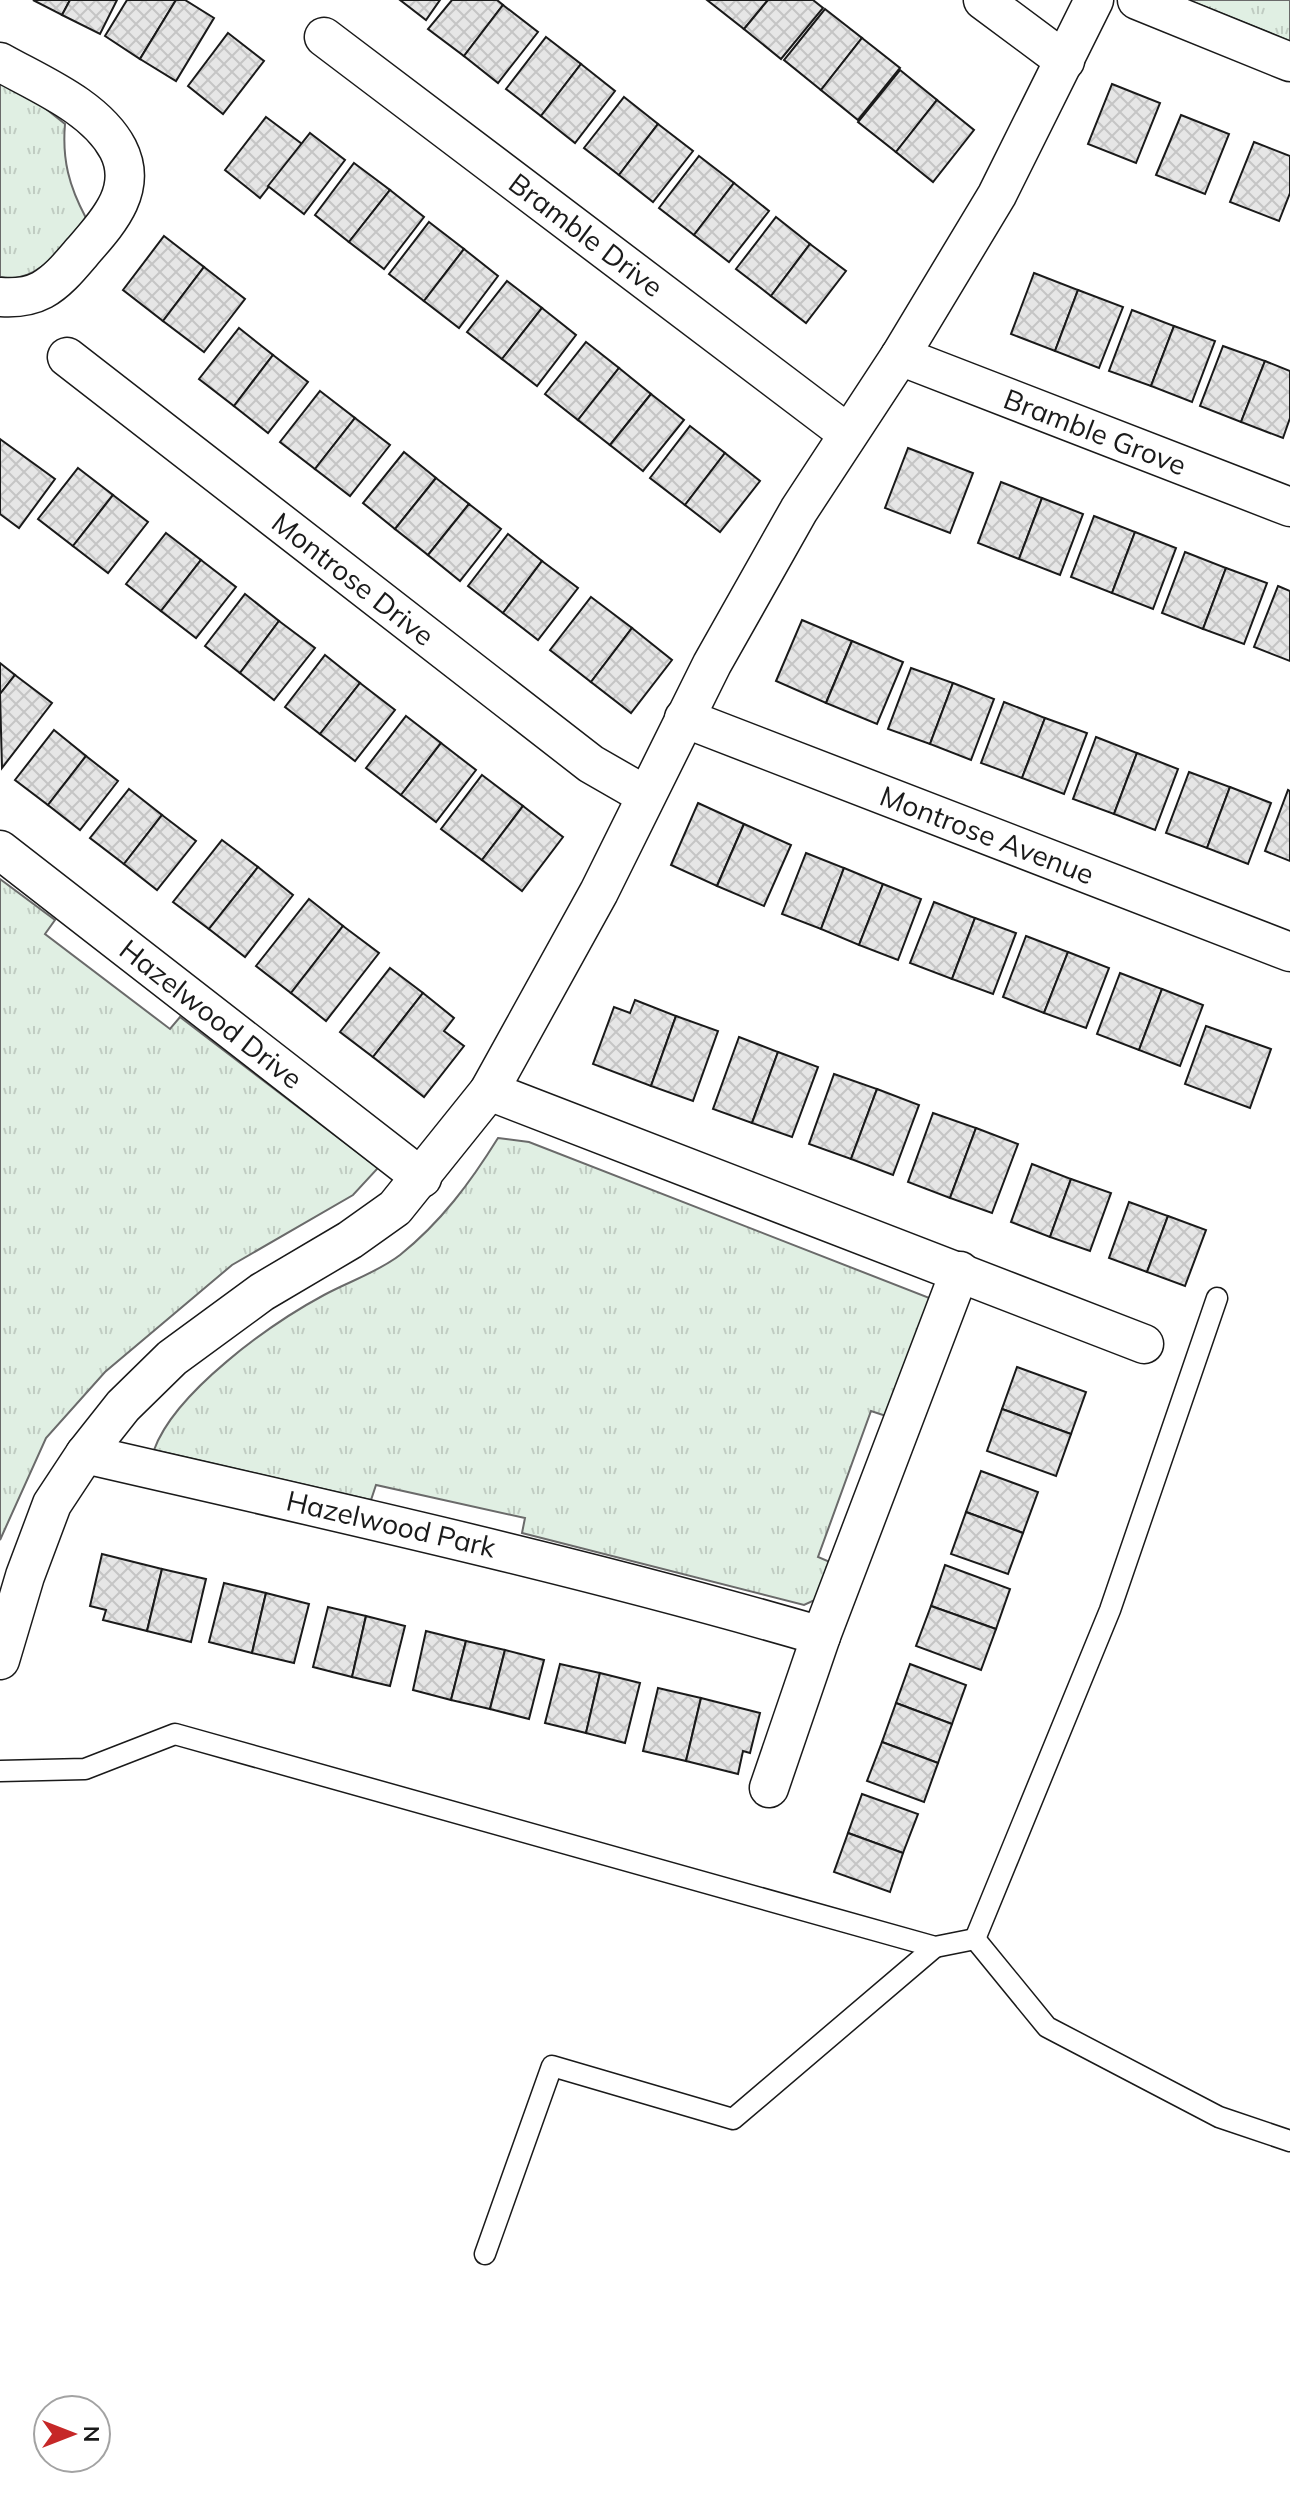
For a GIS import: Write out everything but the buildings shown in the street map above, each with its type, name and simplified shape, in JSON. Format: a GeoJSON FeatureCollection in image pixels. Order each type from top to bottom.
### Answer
{"type":"FeatureCollection","features":[{"type":"Feature","properties":{"kind":"street"},"geometry":{"type":"LineString","coordinates":[[983,0],[1065,61]]}},
{"type":"Feature","properties":{"kind":"street"},"geometry":{"type":"LineString","coordinates":[[0,1660],[25,1576],[52,1504],[85,1454],[123,1406],[172,1358],[262,1292],[350,1240],[395,1208],[489,1091],[599,892],[684,718],[777,546],[847,433],[900,356],[997,195],[1094,0]]}},
{"type":"Feature","properties":{"kind":"street"},"geometry":{"type":"LineString","coordinates":[[1137,0],[1290,62]]}},
{"type":"Feature","properties":{"kind":"street","name":"Bramble Drive"},"geometry":{"type":"LineString","coordinates":[[324,37],[847,433]]}},
{"type":"Feature","properties":{"kind":"street"},"geometry":{"type":"LineString","coordinates":[[0,62],[71,104],[100,126],[118,150],[125,180],[112,217],[62,275],[39,292],[0,297]]}},
{"type":"Feature","properties":{"kind":"street","name":"Bramble Grove"},"geometry":{"type":"LineString","coordinates":[[900,356],[1290,507]]}},
{"type":"Feature","properties":{"kind":"street","name":"Montrose Drive"},"geometry":{"type":"LineString","coordinates":[[67,357],[591,764],[645,795]]}},
{"type":"Feature","properties":{"kind":"street","name":"Montrose Avenue"},"geometry":{"type":"LineString","coordinates":[[684,718],[1290,952]]}},
{"type":"Feature","properties":{"kind":"street","name":"Hazelwood Drive"},"geometry":{"type":"LineString","coordinates":[[0,850],[422,1178]]}},
{"type":"Feature","properties":{"kind":"street"},"geometry":{"type":"LineString","coordinates":[[489,1091],[1144,1344]]}},
{"type":"Feature","properties":{"kind":"street"},"geometry":{"type":"LineString","coordinates":[[769,1788],[821,1636],[960,1271]]}},
{"type":"Feature","properties":{"kind":"street","name":"Hazelwood Park"},"geometry":{"type":"LineString","coordinates":[[85,1454],[521,1553],[821,1636]]}},
{"type":"Feature","properties":{"kind":"lane"},"geometry":{"type":"LineString","coordinates":[[975,1939],[1110,1610],[1217,1298]]}},
{"type":"Feature","properties":{"kind":"lane"},"geometry":{"type":"LineString","coordinates":[[0,1771],[85,1769],[175,1734],[935,1947],[975,1939]]}},
{"type":"Feature","properties":{"kind":"lane"},"geometry":{"type":"LineString","coordinates":[[975,1939],[1047,2027],[1219,2117],[1290,2141]]}},
{"type":"Feature","properties":{"kind":"lane"},"geometry":{"type":"LineString","coordinates":[[485,2254],[552,2066],[733,2119],[935,1947]]}},
{"type":"Feature","properties":{"kind":"green space"},"geometry":{"type":"Polygon","coordinates":[[[1188,0],[1290,0],[1290,41],[1188,0]]]}},
{"type":"Feature","properties":{"kind":"green space"},"geometry":{"type":"Polygon","coordinates":[[[0,82],[36,101],[65,124],[68,172],[86,218],[39,269],[14,278],[0,277],[0,82]]]}},
{"type":"Feature","properties":{"kind":"green space"},"geometry":{"type":"Polygon","coordinates":[[[0,879],[55,920],[45,934],[170,1029],[180,1017],[378,1168],[353,1195],[232,1265],[105,1372],[46,1438],[0,1540],[0,879]]]}},
{"type":"Feature","properties":{"kind":"green space"},"geometry":{"type":"Polygon","coordinates":[[[498,1138],[529,1142],[932,1299],[886,1416],[871,1411],[818,1557],[830,1562],[817,1599],[804,1605],[522,1533],[525,1518],[376,1485],[371,1500],[154,1450],[182,1405],[252,1341],[333,1290],[382,1267],[415,1242],[454,1201],[498,1138]]]}}]}
